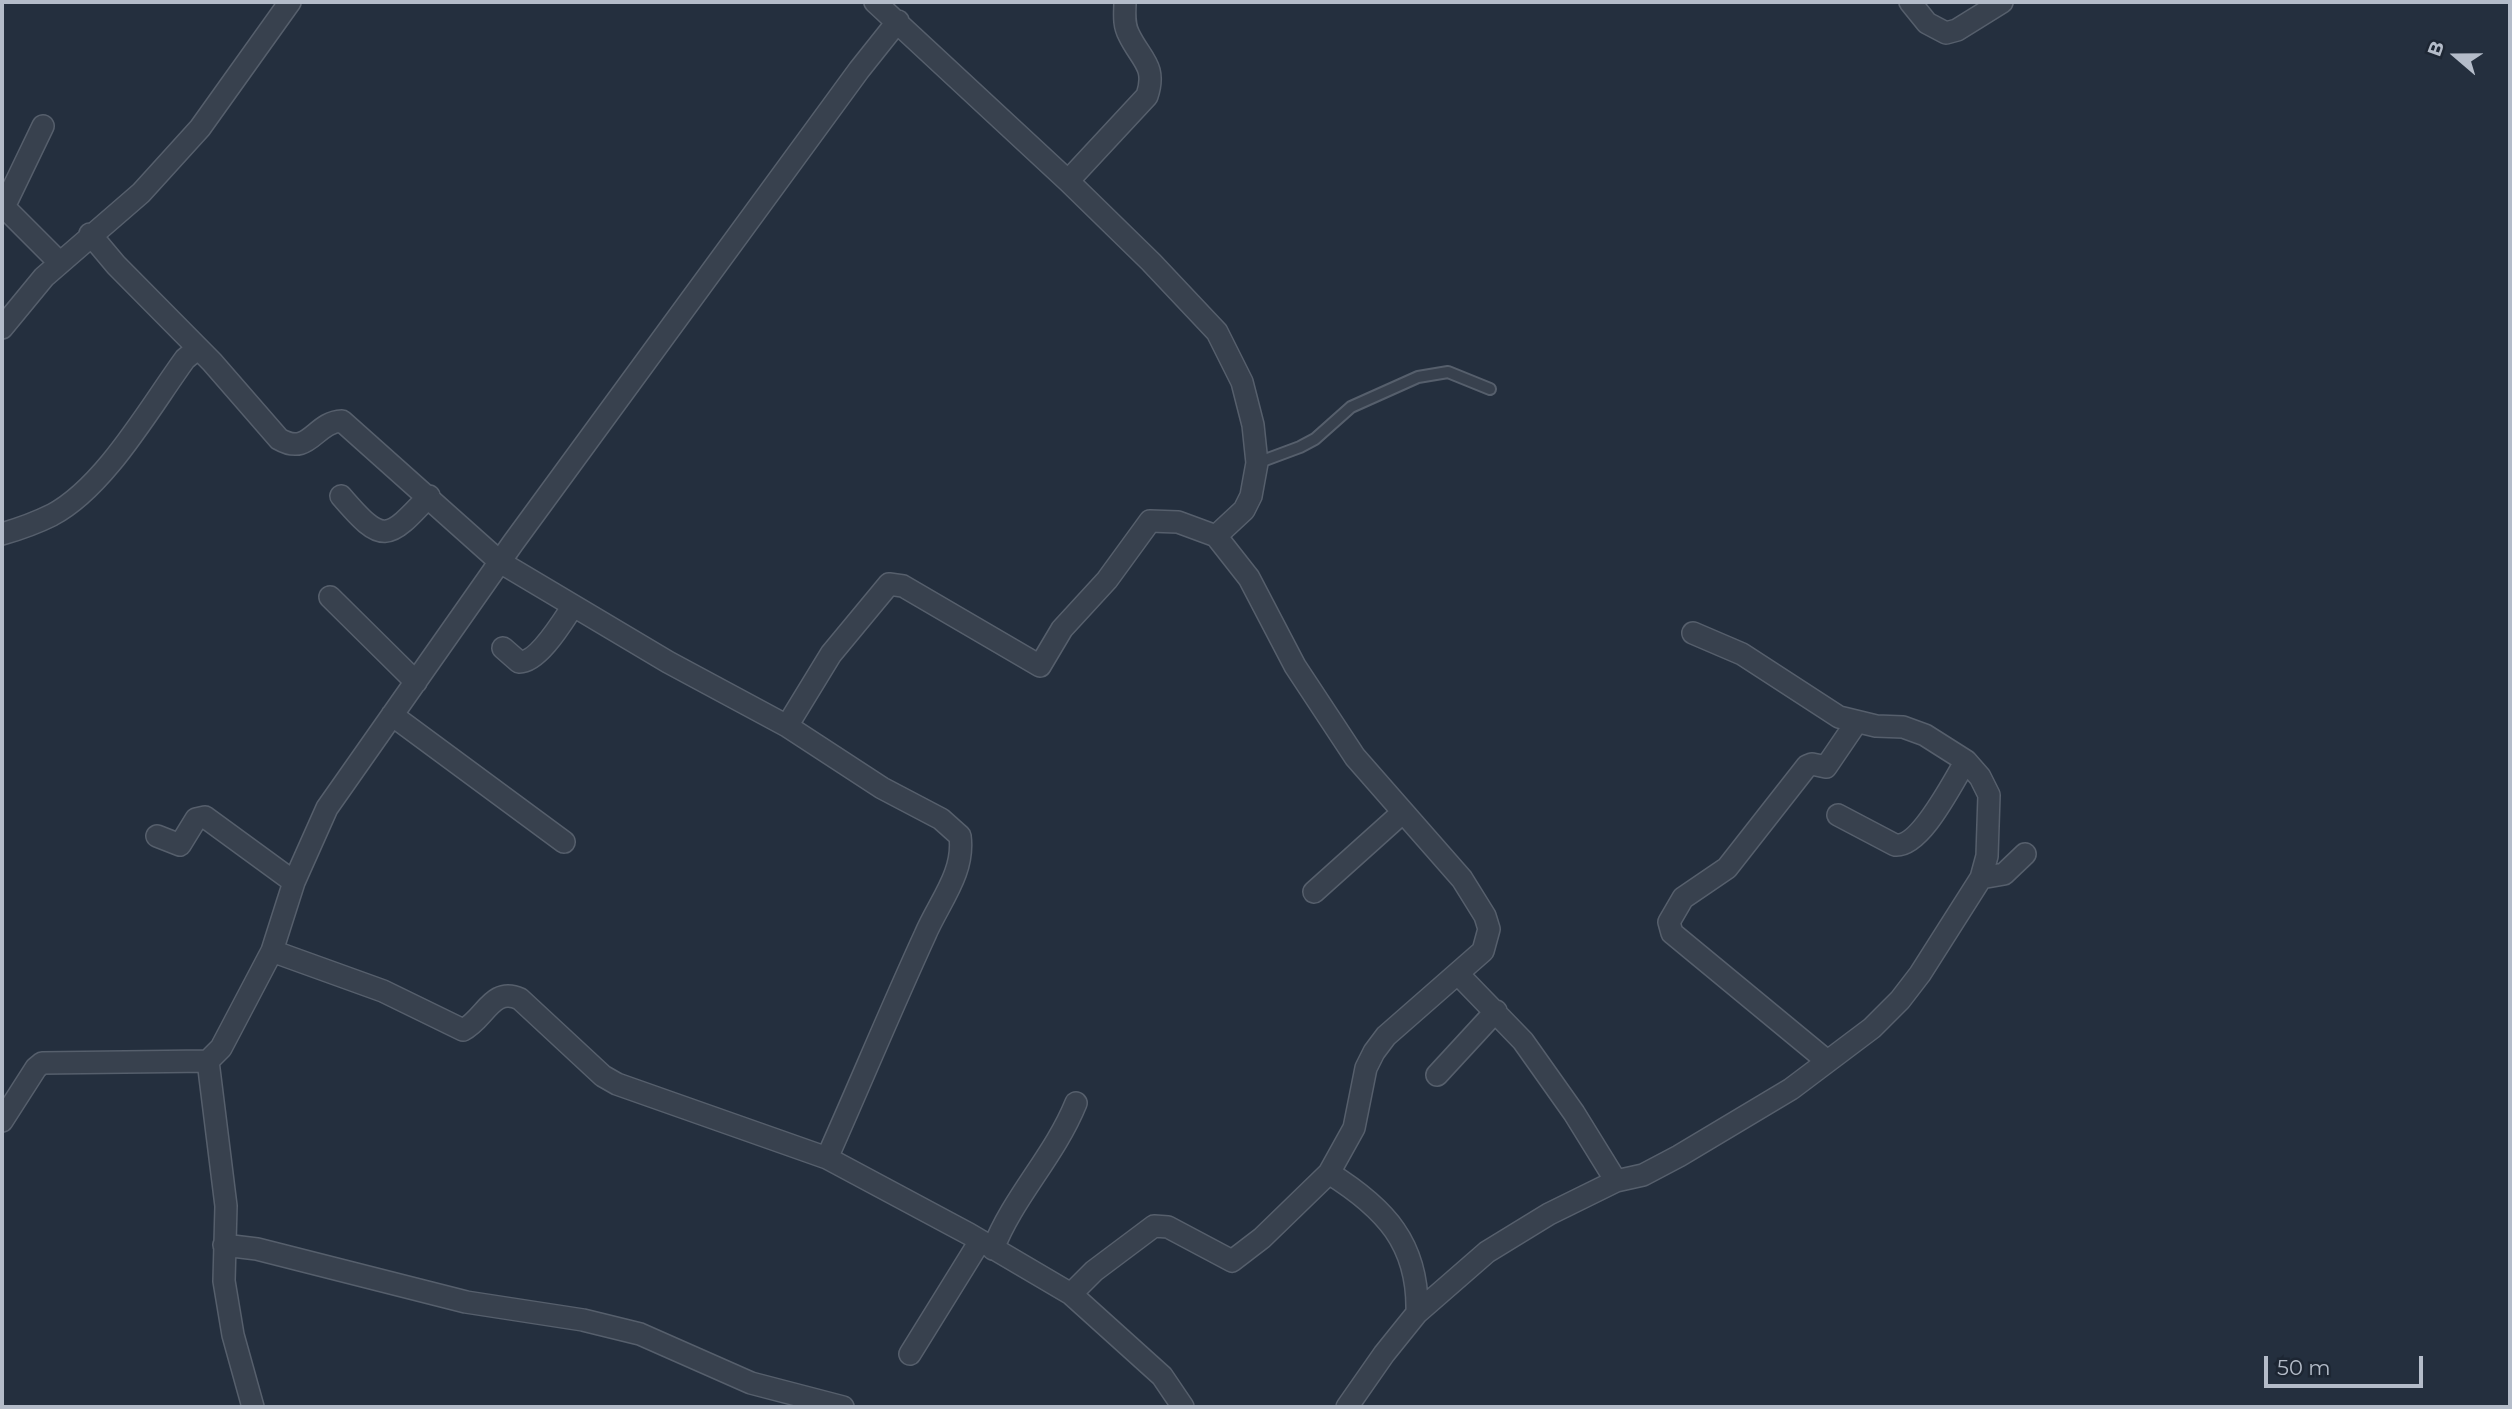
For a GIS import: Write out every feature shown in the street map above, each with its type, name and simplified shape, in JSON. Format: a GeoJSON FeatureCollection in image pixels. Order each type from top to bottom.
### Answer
{"type":"FeatureCollection","features":[{"type":"Feature","properties":{"kind":"street"},"geometry":{"type":"LineString","coordinates":[[2,328],[59,262],[141,193],[200,128],[290,2]]}},
{"type":"Feature","properties":{"kind":"street"},"geometry":{"type":"LineString","coordinates":[[875,2],[1068,181],[1151,262],[1216,332],[1241,382],[1253,425],[1257,463],[1251,496],[1244,510],[1216,536]]}},
{"type":"Feature","properties":{"kind":"street"},"geometry":{"type":"LineString","coordinates":[[1068,181],[1146,96],[1150,86],[1152,74],[1127,30],[1125,2]]}},
{"type":"Feature","properties":{"kind":"street"},"geometry":{"type":"LineString","coordinates":[[1910,2],[1927,23],[1946,33],[1957,30],[2001,2]]}},
{"type":"Feature","properties":{"kind":"street"},"geometry":{"type":"LineString","coordinates":[[2,1121],[36,1068],[42,1063],[208,1061],[221,1048],[272,951],[294,882],[327,808],[500,562],[859,70],[898,21]]}},
{"type":"Feature","properties":{"kind":"street"},"geometry":{"type":"LineString","coordinates":[[43,126],[4,207],[6,213],[59,262]]}},
{"type":"Feature","properties":{"kind":"street"},"geometry":{"type":"LineString","coordinates":[[90,234],[198,348],[279,439],[291,446],[301,445],[331,421],[342,421],[500,562],[668,662],[787,726],[882,788],[941,819],[960,836],[962,853],[955,878],[925,934],[827,1158]]}},
{"type":"Feature","properties":{"kind":"street"},"geometry":{"type":"LineString","coordinates":[[2,534],[54,514],[80,493],[108,465],[185,359],[198,348]]}},
{"type":"Feature","properties":{"kind":"street"},"geometry":{"type":"LineString","coordinates":[[341,496],[373,530],[387,533],[402,525],[429,496]]}},
{"type":"Feature","properties":{"kind":"street"},"geometry":{"type":"LineString","coordinates":[[787,726],[831,654],[889,584],[903,586],[1040,666],[1062,629],[1107,580],[1150,521],[1178,522],[1216,536],[1249,578],[1311,692],[1355,757],[1462,879],[1485,916],[1489,929],[1483,951],[1459,975],[1386,1036],[1374,1052],[1366,1068],[1354,1128],[1329,1173],[1234,1261],[1227,1261],[1168,1227],[1154,1226],[1094,1270],[1071,1294]]}},
{"type":"Feature","properties":{"kind":"street"},"geometry":{"type":"LineString","coordinates":[[330,597],[416,682]]}},
{"type":"Feature","properties":{"kind":"street"},"geometry":{"type":"LineString","coordinates":[[503,648],[519,662],[527,661],[549,641],[573,606]]}},
{"type":"Feature","properties":{"kind":"street"},"geometry":{"type":"LineString","coordinates":[[1347,1407],[1417,1313],[1487,1252],[1526,1226],[1616,1181],[1643,1175],[1679,1156],[1791,1089],[1872,1028],[1900,1000],[1947,934],[1981,878],[1987,856],[1989,795],[1980,777],[1966,761],[1925,735],[1903,727],[1856,723],[1839,717],[1742,653],[1693,633]]}},
{"type":"Feature","properties":{"kind":"street"},"geometry":{"type":"LineString","coordinates":[[392,715],[564,842]]}},
{"type":"Feature","properties":{"kind":"street"},"geometry":{"type":"LineString","coordinates":[[1827,1061],[1672,933],[1669,922],[1683,898],[1727,868],[1807,766],[1826,767],[1856,723]]}},
{"type":"Feature","properties":{"kind":"street"},"geometry":{"type":"LineString","coordinates":[[1838,815],[1903,846],[1914,839],[1929,819],[1966,761]]}},
{"type":"Feature","properties":{"kind":"street"},"geometry":{"type":"LineString","coordinates":[[1314,892],[1402,813]]}},
{"type":"Feature","properties":{"kind":"street"},"geometry":{"type":"LineString","coordinates":[[157,836],[180,845],[196,819],[205,817],[294,882]]}},
{"type":"Feature","properties":{"kind":"street"},"geometry":{"type":"LineString","coordinates":[[1981,878],[2004,874],[2025,854]]}},
{"type":"Feature","properties":{"kind":"street"},"geometry":{"type":"LineString","coordinates":[[272,951],[383,991],[463,1030],[499,995],[509,994],[520,999],[603,1076],[617,1084],[827,1158],[1071,1294],[1162,1376],[1183,1407]]}},
{"type":"Feature","properties":{"kind":"street"},"geometry":{"type":"LineString","coordinates":[[1459,975],[1523,1041],[1574,1113],[1616,1181]]}},
{"type":"Feature","properties":{"kind":"street"},"geometry":{"type":"LineString","coordinates":[[1437,1075],[1496,1011]]}},
{"type":"Feature","properties":{"kind":"street"},"geometry":{"type":"LineString","coordinates":[[208,1061],[226,1206],[225,1281],[233,1335],[253,1407]]}},
{"type":"Feature","properties":{"kind":"street"},"geometry":{"type":"LineString","coordinates":[[910,1354],[1063,1135],[1076,1103]]}},
{"type":"Feature","properties":{"kind":"street"},"geometry":{"type":"LineString","coordinates":[[1329,1173],[1373,1205],[1402,1238],[1418,1286],[1417,1313]]}},
{"type":"Feature","properties":{"kind":"street"},"geometry":{"type":"LineString","coordinates":[[224,1245],[257,1249],[502,1310],[583,1320],[640,1334],[751,1383],[843,1407]]}},
{"type":"Feature","properties":{"kind":"lane"},"geometry":{"type":"LineString","coordinates":[[1257,463],[1315,439],[1351,407],[1418,377],[1448,372],[1490,389]]}}]}
